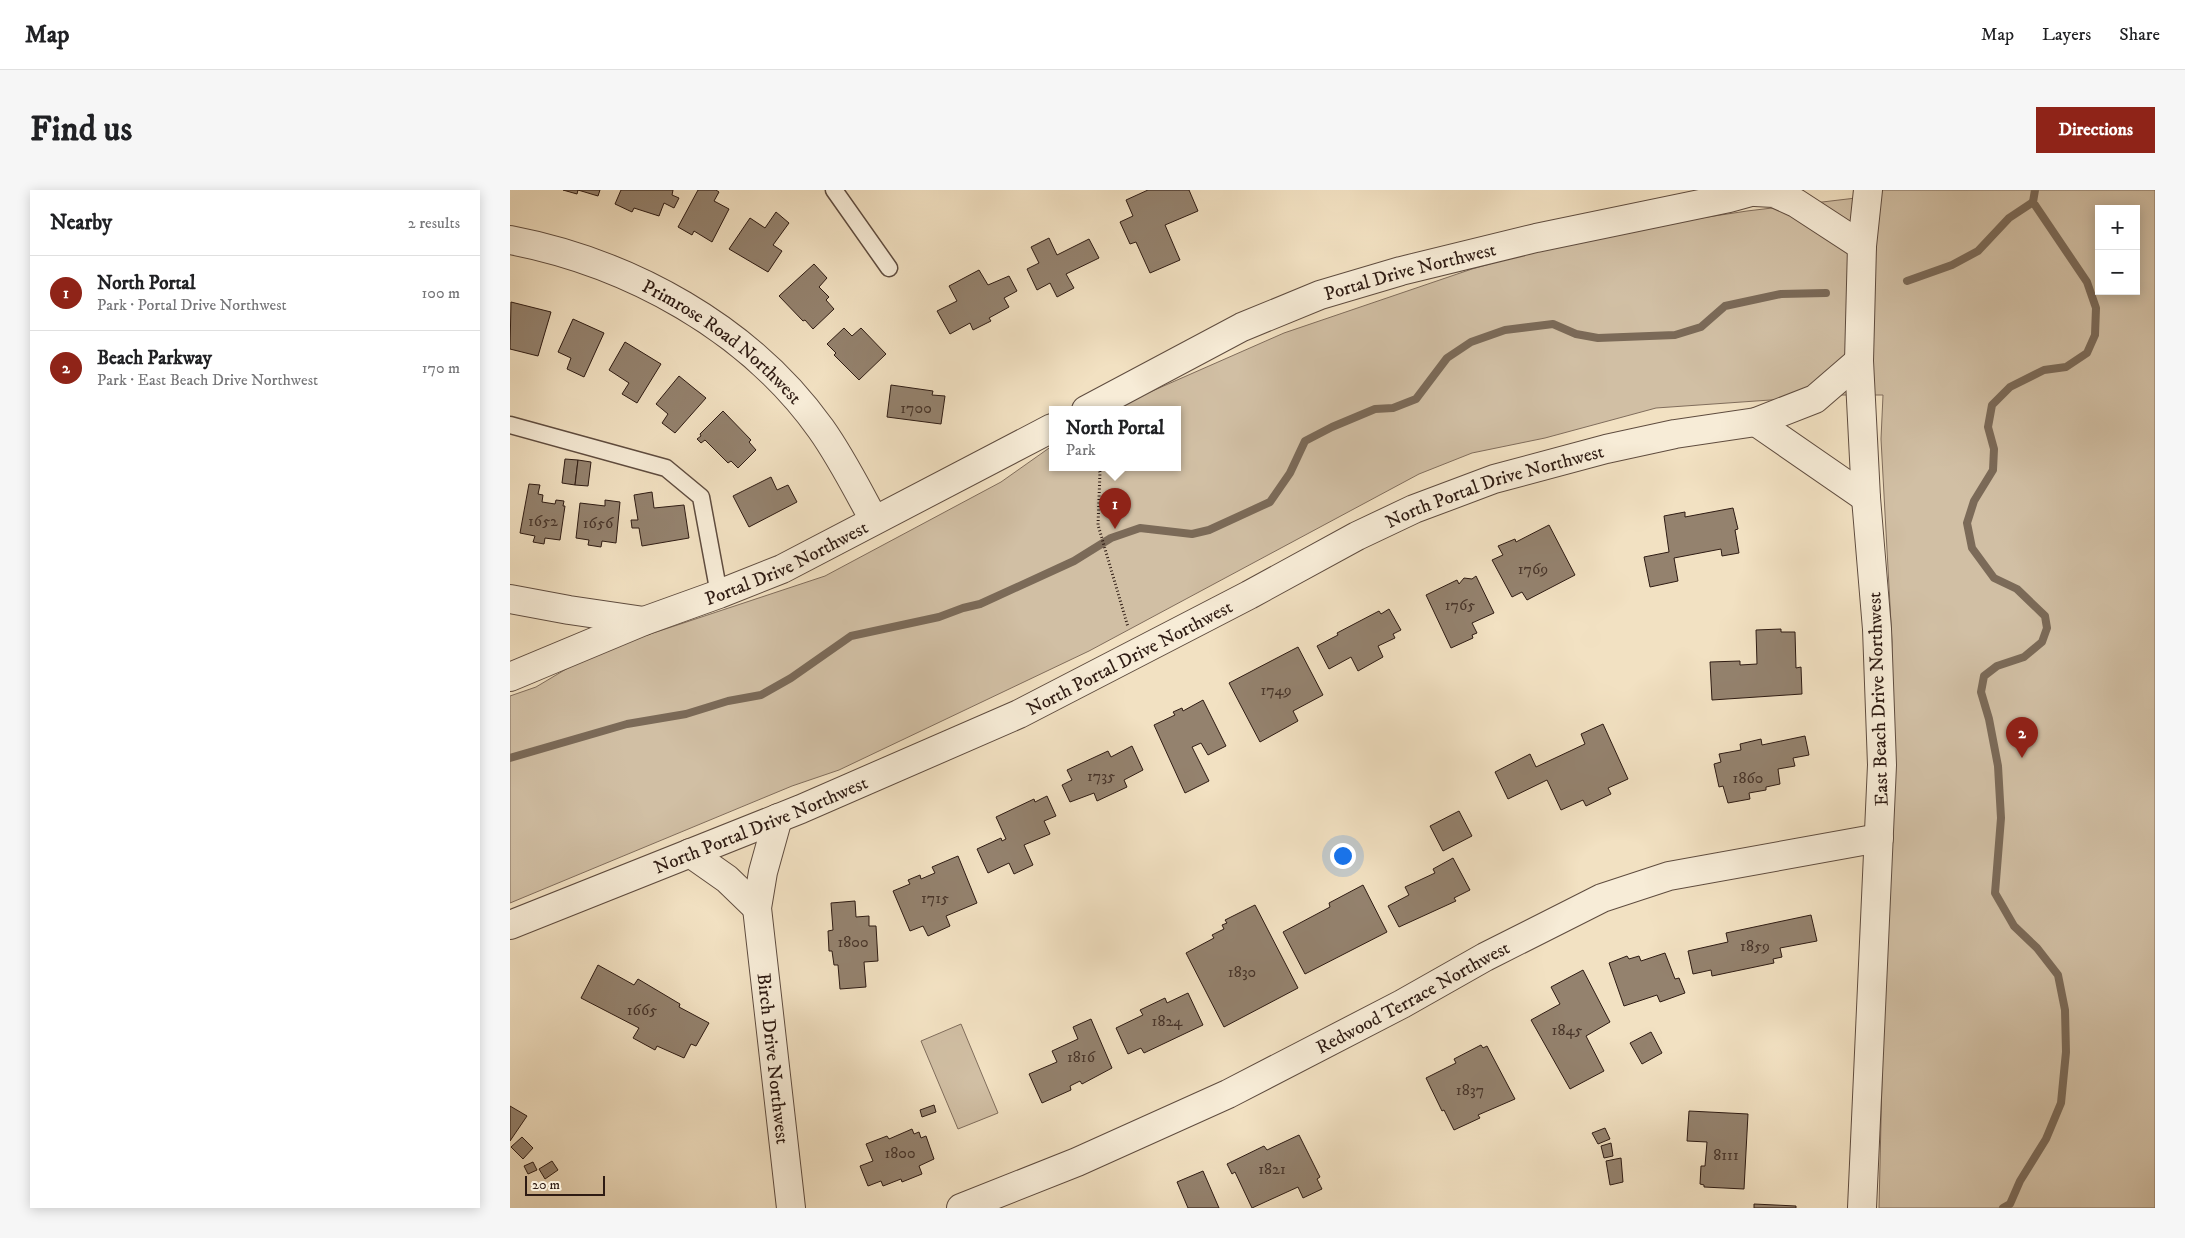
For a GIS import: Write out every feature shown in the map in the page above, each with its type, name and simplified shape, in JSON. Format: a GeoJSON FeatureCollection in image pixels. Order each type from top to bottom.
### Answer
{"type":"FeatureCollection","features":[{"type":"Feature","properties":{"kind":"street","name":"East Beach Drive Northwest"},"geometry":{"type":"LineString","coordinates":[[1862,1208],[1882,773],[1880,675],[1866,498],[1859,361],[1862,246],[1868,190]]}},
{"type":"Feature","properties":{"kind":"street","name":"Portal Drive Northwest"},"geometry":{"type":"LineString","coordinates":[[1094,406],[1242,327],[1300,303],[1360,282],[1536,238],[1755,191],[1774,194],[1796,203],[1862,246]]}},
{"type":"Feature","properties":{"kind":"street","name":"Primrose Road Northwest"},"geometry":{"type":"LineString","coordinates":[[510,240],[574,256],[613,270],[661,292],[718,328],[772,373],[811,416],[836,452],[874,520]]}},
{"type":"Feature","properties":{"kind":"street","name":"North Portal Drive Northwest"},"geometry":{"type":"LineString","coordinates":[[510,925],[778,818],[1019,714],[1240,600],[1357,536],[1434,501],[1494,479],[1606,449],[1675,434],[1756,422],[1815,399],[1859,361]]}},
{"type":"Feature","properties":{"kind":"street"},"geometry":{"type":"LineString","coordinates":[[1756,422],[1866,498]]}},
{"type":"Feature","properties":{"kind":"street","name":"Portal Drive Northwest"},"geometry":{"type":"LineString","coordinates":[[510,676],[644,621],[782,569],[1049,430]]}},
{"type":"Feature","properties":{"kind":"street"},"geometry":{"type":"LineString","coordinates":[[510,599],[644,621]]}},
{"type":"Feature","properties":{"kind":"street","name":"Birch Drive Northwest"},"geometry":{"type":"LineString","coordinates":[[778,818],[763,872],[757,908],[791,1208]]}},
{"type":"Feature","properties":{"kind":"street","name":"Redwood Terrace Northwest"},"geometry":{"type":"LineString","coordinates":[[961,1208],[1077,1162],[1228,1094],[1402,1004],[1485,957],[1602,898],[1635,885],[1669,876],[1879,838]]}},
{"type":"Feature","properties":{"kind":"street"},"geometry":{"type":"LineString","coordinates":[[690,853],[727,879],[757,908]]}},
{"type":"Feature","properties":{"kind":"lane"},"geometry":{"type":"LineString","coordinates":[[834,190],[888,268]]}},
{"type":"Feature","properties":{"kind":"lane"},"geometry":{"type":"LineString","coordinates":[[510,425],[666,468],[701,497],[719,594]]}},
{"type":"Feature","properties":{"kind":"path"},"geometry":{"type":"LineString","coordinates":[[1100,471],[1098,525],[1129,629]]}},
{"type":"Feature","properties":{"kind":"shaded area"},"geometry":{"type":"Polygon","coordinates":[[[1882,190],[2155,190],[2155,1208],[1879,1208],[1892,642],[1881,439],[1883,395],[1842,395],[1656,408],[1545,438],[1472,453],[1419,474],[1089,651],[839,770],[792,786],[510,903],[510,696],[536,687],[593,653],[825,576],[1001,482],[1049,448],[1049,471],[1181,471],[1181,406],[1118,406],[1284,333],[1472,269],[1596,234],[1747,211],[1881,195],[1882,190]]]}},
{"type":"Feature","properties":{"kind":"shaded area"},"geometry":{"type":"Polygon","coordinates":[[[961,1024],[998,1113],[958,1129],[921,1041],[961,1024]]]}},
{"type":"Feature","properties":{"kind":"building"},"geometry":{"type":"Polygon","coordinates":[[[563,190],[578,190],[577,194],[563,190]]]}},
{"type":"Feature","properties":{"kind":"building"},"geometry":{"type":"Polygon","coordinates":[[[578,190],[600,190],[598,196],[578,190]]]}},
{"type":"Feature","properties":{"kind":"building"},"geometry":{"type":"Polygon","coordinates":[[[621,190],[673,190],[672,195],[679,198],[674,208],[664,203],[659,216],[634,208],[632,212],[615,204],[621,190]]]}},
{"type":"Feature","properties":{"kind":"building"},"geometry":{"type":"Polygon","coordinates":[[[698,190],[716,190],[719,192],[714,201],[729,209],[712,242],[694,231],[692,235],[678,227],[698,190]]]}},
{"type":"Feature","properties":{"kind":"building"},"geometry":{"type":"Polygon","coordinates":[[[1148,190],[1189,190],[1198,211],[1165,225],[1180,260],[1150,273],[1136,242],[1130,244],[1120,222],[1133,216],[1126,200],[1148,190]]]}},
{"type":"Feature","properties":{"kind":"building"},"geometry":{"type":"Polygon","coordinates":[[[776,212],[789,223],[773,245],[782,251],[768,272],[729,249],[750,218],[765,228],[776,212]]]}},
{"type":"Feature","properties":{"kind":"building"},"geometry":{"type":"Polygon","coordinates":[[[1049,238],[1057,255],[1089,239],[1099,258],[1066,274],[1074,288],[1057,297],[1050,283],[1037,290],[1027,269],[1039,263],[1031,247],[1049,238]]]}},
{"type":"Feature","properties":{"kind":"building"},"geometry":{"type":"Polygon","coordinates":[[[814,264],[827,278],[819,287],[829,297],[826,300],[834,309],[813,329],[779,296],[814,264]]]}},
{"type":"Feature","properties":{"kind":"building"},"geometry":{"type":"Polygon","coordinates":[[[979,270],[988,285],[1009,276],[1017,291],[1004,298],[1009,307],[989,318],[991,321],[973,330],[970,323],[950,334],[937,311],[957,301],[949,286],[979,270]]]}},
{"type":"Feature","properties":{"kind":"building"},"geometry":{"type":"Polygon","coordinates":[[[511,302],[551,312],[538,356],[510,349],[511,302]]]}},
{"type":"Feature","properties":{"kind":"building"},"geometry":{"type":"Polygon","coordinates":[[[573,319],[604,333],[584,377],[567,369],[571,358],[558,352],[573,319]]]}},
{"type":"Feature","properties":{"kind":"building"},"geometry":{"type":"Polygon","coordinates":[[[844,328],[852,336],[861,328],[886,354],[859,380],[834,355],[836,353],[827,344],[844,328]]]}},
{"type":"Feature","properties":{"kind":"building"},"geometry":{"type":"Polygon","coordinates":[[[625,342],[661,364],[637,403],[622,394],[629,383],[609,370],[625,342]]]}},
{"type":"Feature","properties":{"kind":"building"},"geometry":{"type":"Polygon","coordinates":[[[679,376],[706,398],[675,433],[662,423],[668,414],[656,404],[679,376]]]}},
{"type":"Feature","properties":{"kind":"building"},"geometry":{"type":"Polygon","coordinates":[[[891,385],[933,391],[932,395],[945,396],[941,424],[887,417],[891,385]]]}},
{"type":"Feature","properties":{"kind":"building"},"geometry":{"type":"Polygon","coordinates":[[[723,411],[751,440],[749,442],[756,450],[738,468],[731,461],[728,463],[705,440],[701,443],[697,439],[723,411]]]}},
{"type":"Feature","properties":{"kind":"building"},"geometry":{"type":"Polygon","coordinates":[[[565,459],[578,460],[575,485],[562,483],[565,459]]]}},
{"type":"Feature","properties":{"kind":"building"},"geometry":{"type":"Polygon","coordinates":[[[578,460],[591,462],[588,486],[575,485],[578,460]]]}},
{"type":"Feature","properties":{"kind":"building"},"geometry":{"type":"Polygon","coordinates":[[[771,477],[777,490],[788,485],[797,502],[749,527],[733,496],[771,477]]]}},
{"type":"Feature","properties":{"kind":"building"},"geometry":{"type":"Polygon","coordinates":[[[529,484],[540,485],[538,494],[543,495],[542,502],[555,504],[556,500],[564,501],[563,506],[565,506],[560,540],[545,538],[544,544],[533,542],[535,536],[520,533],[529,484]]]}},
{"type":"Feature","properties":{"kind":"building"},"geometry":{"type":"Polygon","coordinates":[[[652,492],[654,508],[684,505],[689,538],[642,546],[639,528],[632,528],[631,520],[638,520],[634,495],[652,492]]]}},
{"type":"Feature","properties":{"kind":"building"},"geometry":{"type":"Polygon","coordinates":[[[605,500],[620,502],[616,543],[602,541],[601,547],[588,545],[589,540],[576,538],[580,503],[605,506],[605,500]]]}},
{"type":"Feature","properties":{"kind":"building"},"geometry":{"type":"Polygon","coordinates":[[[1733,508],[1738,529],[1735,530],[1739,553],[1722,556],[1721,549],[1674,558],[1678,581],[1650,587],[1644,557],[1669,552],[1664,516],[1685,512],[1685,517],[1733,508]]]}},
{"type":"Feature","properties":{"kind":"building"},"geometry":{"type":"Polygon","coordinates":[[[1549,525],[1575,575],[1527,600],[1522,592],[1512,597],[1492,560],[1503,555],[1498,546],[1515,539],[1516,542],[1549,525]]]}},
{"type":"Feature","properties":{"kind":"building"},"geometry":{"type":"Polygon","coordinates":[[[1476,576],[1494,613],[1472,623],[1477,633],[1472,635],[1473,638],[1451,648],[1426,595],[1457,580],[1459,584],[1464,578],[1472,579],[1476,576]]]}},
{"type":"Feature","properties":{"kind":"building"},"geometry":{"type":"Polygon","coordinates":[[[1389,609],[1401,630],[1393,634],[1395,638],[1378,646],[1383,657],[1358,671],[1351,657],[1329,669],[1317,646],[1379,611],[1381,614],[1389,609]]]}},
{"type":"Feature","properties":{"kind":"building"},"geometry":{"type":"Polygon","coordinates":[[[1781,629],[1781,632],[1795,632],[1796,668],[1801,667],[1802,694],[1712,700],[1710,662],[1740,661],[1740,665],[1757,664],[1756,630],[1781,629]]]}},
{"type":"Feature","properties":{"kind":"building"},"geometry":{"type":"Polygon","coordinates":[[[1298,647],[1323,695],[1293,711],[1298,721],[1260,742],[1229,683],[1298,647]]]}},
{"type":"Feature","properties":{"kind":"building"},"geometry":{"type":"Polygon","coordinates":[[[1203,700],[1226,746],[1208,755],[1201,743],[1192,747],[1209,781],[1185,793],[1154,725],[1175,715],[1173,712],[1182,708],[1183,711],[1203,700]]]}},
{"type":"Feature","properties":{"kind":"building"},"geometry":{"type":"Polygon","coordinates":[[[1603,724],[1628,779],[1608,788],[1611,794],[1586,806],[1583,800],[1561,810],[1547,780],[1508,799],[1495,772],[1530,754],[1536,767],[1585,744],[1581,734],[1603,724]]]}},
{"type":"Feature","properties":{"kind":"building"},"geometry":{"type":"Polygon","coordinates":[[[1805,736],[1809,755],[1793,758],[1795,766],[1778,769],[1780,784],[1766,787],[1766,790],[1749,793],[1750,799],[1728,803],[1723,786],[1719,787],[1714,764],[1721,762],[1719,754],[1741,750],[1740,744],[1761,739],[1762,745],[1805,736]]]}},
{"type":"Feature","properties":{"kind":"building"},"geometry":{"type":"Polygon","coordinates":[[[1132,746],[1143,770],[1124,780],[1127,787],[1097,801],[1094,793],[1070,802],[1062,785],[1072,780],[1067,770],[1108,751],[1111,757],[1132,746]]]}},
{"type":"Feature","properties":{"kind":"building"},"geometry":{"type":"Polygon","coordinates":[[[1047,796],[1056,816],[1044,821],[1050,834],[1024,845],[1033,865],[1014,874],[1009,863],[988,873],[977,849],[1001,838],[1002,841],[1006,839],[996,817],[1034,799],[1035,802],[1047,796]]]}},
{"type":"Feature","properties":{"kind":"building"},"geometry":{"type":"Polygon","coordinates":[[[1459,811],[1472,836],[1443,851],[1430,826],[1459,811]]]}},
{"type":"Feature","properties":{"kind":"building"},"geometry":{"type":"Polygon","coordinates":[[[958,856],[977,903],[946,916],[950,926],[928,936],[923,926],[910,931],[893,891],[910,884],[908,880],[920,875],[921,879],[935,873],[932,867],[958,856]]]}},
{"type":"Feature","properties":{"kind":"building"},"geometry":{"type":"Polygon","coordinates":[[[1453,858],[1470,890],[1454,898],[1456,901],[1399,927],[1388,906],[1409,895],[1405,887],[1435,873],[1433,869],[1453,858]]]}},
{"type":"Feature","properties":{"kind":"building"},"geometry":{"type":"Polygon","coordinates":[[[1363,885],[1387,932],[1305,974],[1283,932],[1330,907],[1329,903],[1363,885]]]}},
{"type":"Feature","properties":{"kind":"building"},"geometry":{"type":"Polygon","coordinates":[[[855,901],[856,917],[869,916],[869,926],[876,926],[878,961],[864,962],[866,987],[840,989],[838,965],[834,965],[832,951],[829,951],[828,931],[833,930],[831,903],[855,901]]]}},
{"type":"Feature","properties":{"kind":"building"},"geometry":{"type":"Polygon","coordinates":[[[1255,905],[1298,988],[1224,1027],[1186,953],[1214,938],[1212,935],[1224,929],[1222,925],[1227,923],[1225,920],[1255,905]]]}},
{"type":"Feature","properties":{"kind":"building"},"geometry":{"type":"Polygon","coordinates":[[[1811,915],[1817,941],[1780,948],[1782,957],[1773,959],[1774,963],[1712,976],[1711,970],[1693,974],[1688,951],[1728,942],[1726,933],[1811,915]]]}},
{"type":"Feature","properties":{"kind":"building"},"geometry":{"type":"Polygon","coordinates":[[[1665,953],[1675,979],[1679,978],[1685,993],[1660,1002],[1657,995],[1624,1006],[1609,963],[1627,956],[1629,959],[1639,956],[1641,961],[1665,953]]]}},
{"type":"Feature","properties":{"kind":"building"},"geometry":{"type":"Polygon","coordinates":[[[598,965],[634,985],[638,979],[680,1004],[679,1007],[709,1023],[696,1046],[691,1044],[684,1058],[657,1046],[655,1050],[633,1038],[639,1028],[581,998],[598,965]]]}},
{"type":"Feature","properties":{"kind":"building"},"geometry":{"type":"Polygon","coordinates":[[[1583,970],[1610,1022],[1586,1036],[1604,1071],[1570,1089],[1531,1020],[1560,1004],[1551,987],[1583,970]]]}},
{"type":"Feature","properties":{"kind":"building"},"geometry":{"type":"Polygon","coordinates":[[[1188,993],[1203,1025],[1144,1053],[1141,1048],[1128,1054],[1116,1028],[1143,1015],[1140,1010],[1165,998],[1167,1003],[1188,993]]]}},
{"type":"Feature","properties":{"kind":"building"},"geometry":{"type":"Polygon","coordinates":[[[1091,1019],[1112,1068],[1082,1084],[1080,1081],[1070,1086],[1071,1090],[1042,1103],[1029,1074],[1057,1062],[1052,1051],[1078,1039],[1073,1027],[1091,1019]]]}},
{"type":"Feature","properties":{"kind":"building"},"geometry":{"type":"Polygon","coordinates":[[[1651,1032],[1662,1053],[1642,1064],[1630,1043],[1651,1032]]]}},
{"type":"Feature","properties":{"kind":"building"},"geometry":{"type":"Polygon","coordinates":[[[1481,1045],[1483,1048],[1487,1046],[1515,1099],[1478,1115],[1480,1118],[1454,1130],[1444,1110],[1442,1111],[1426,1078],[1456,1063],[1454,1059],[1481,1045]]]}},
{"type":"Feature","properties":{"kind":"building"},"geometry":{"type":"Polygon","coordinates":[[[934,1105],[936,1112],[922,1117],[920,1110],[934,1105]]]}},
{"type":"Feature","properties":{"kind":"building"},"geometry":{"type":"Polygon","coordinates":[[[510,1106],[527,1116],[510,1141],[510,1106]]]}},
{"type":"Feature","properties":{"kind":"building"},"geometry":{"type":"Polygon","coordinates":[[[1689,1111],[1748,1114],[1744,1189],[1704,1187],[1704,1185],[1700,1184],[1701,1166],[1705,1166],[1707,1142],[1687,1141],[1689,1111]]]}},
{"type":"Feature","properties":{"kind":"building"},"geometry":{"type":"Polygon","coordinates":[[[1605,1128],[1610,1139],[1598,1144],[1592,1133],[1605,1128]]]}},
{"type":"Feature","properties":{"kind":"building"},"geometry":{"type":"Polygon","coordinates":[[[912,1129],[914,1134],[919,1132],[921,1138],[926,1136],[934,1159],[919,1166],[922,1174],[902,1182],[901,1179],[883,1186],[881,1181],[868,1186],[860,1166],[873,1161],[866,1144],[887,1136],[889,1139],[912,1129]]]}},
{"type":"Feature","properties":{"kind":"building"},"geometry":{"type":"Polygon","coordinates":[[[1299,1135],[1320,1177],[1317,1179],[1322,1189],[1303,1198],[1298,1187],[1252,1208],[1235,1172],[1232,1174],[1227,1164],[1264,1146],[1267,1150],[1299,1135]]]}},
{"type":"Feature","properties":{"kind":"building"},"geometry":{"type":"Polygon","coordinates":[[[522,1137],[533,1148],[523,1159],[511,1147],[522,1137]]]}},
{"type":"Feature","properties":{"kind":"building"},"geometry":{"type":"Polygon","coordinates":[[[1611,1143],[1613,1156],[1604,1158],[1601,1146],[1611,1143]]]}},
{"type":"Feature","properties":{"kind":"building"},"geometry":{"type":"Polygon","coordinates":[[[1621,1158],[1623,1182],[1610,1185],[1606,1161],[1621,1158]]]}},
{"type":"Feature","properties":{"kind":"building"},"geometry":{"type":"Polygon","coordinates":[[[552,1161],[558,1170],[545,1179],[539,1169],[552,1161]]]}},
{"type":"Feature","properties":{"kind":"building"},"geometry":{"type":"Polygon","coordinates":[[[533,1162],[537,1170],[528,1174],[524,1166],[533,1162]]]}},
{"type":"Feature","properties":{"kind":"building"},"geometry":{"type":"Polygon","coordinates":[[[1203,1171],[1219,1208],[1188,1208],[1177,1182],[1203,1171]]]}},
{"type":"Feature","properties":{"kind":"building"},"geometry":{"type":"Polygon","coordinates":[[[1754,1204],[1796,1206],[1796,1208],[1754,1208],[1754,1204]]]}},
{"type":"Feature","properties":{"kind":"waterway"},"geometry":{"type":"LineString","coordinates":[[2003,1208],[2010,1204],[2020,1181],[2046,1139],[2061,1103],[2066,1052],[2065,1010],[2058,975],[2037,948],[2014,926],[1995,893],[2001,818],[1998,766],[1989,719],[1981,692],[1984,676],[1997,666],[2024,657],[2042,642],[2047,628],[2045,616],[2017,589],[1994,578],[1972,548],[1967,523],[1974,501],[1993,470],[1994,449],[1988,427],[1992,405],[2010,387],[2044,370],[2066,367],[2087,353],[2095,335],[2096,308],[2087,282],[2033,202],[2035,190]]}},
{"type":"Feature","properties":{"kind":"waterway"},"geometry":{"type":"LineString","coordinates":[[1907,281],[1952,265],[1978,251],[2009,218],[2033,202]]}},
{"type":"Feature","properties":{"kind":"waterway"},"geometry":{"type":"LineString","coordinates":[[510,758],[627,724],[686,714],[728,701],[761,695],[791,678],[851,636],[939,617],[980,604],[1074,561],[1111,538],[1140,528],[1192,534],[1209,530],[1270,502],[1290,473],[1305,441],[1332,427],[1375,409],[1393,408],[1416,399],[1447,358],[1471,342],[1505,330],[1553,324],[1576,334],[1598,338],[1675,335],[1701,327],[1725,306],[1781,294],[1826,293]]}},
{"type":"Feature","properties":{"kind":"place","name":"North Portal"},"geometry":{"type":"Point","coordinates":[1115,529]}},
{"type":"Feature","properties":{"kind":"place","name":"Beach Parkway"},"geometry":{"type":"Point","coordinates":[2022,758]}}]}
